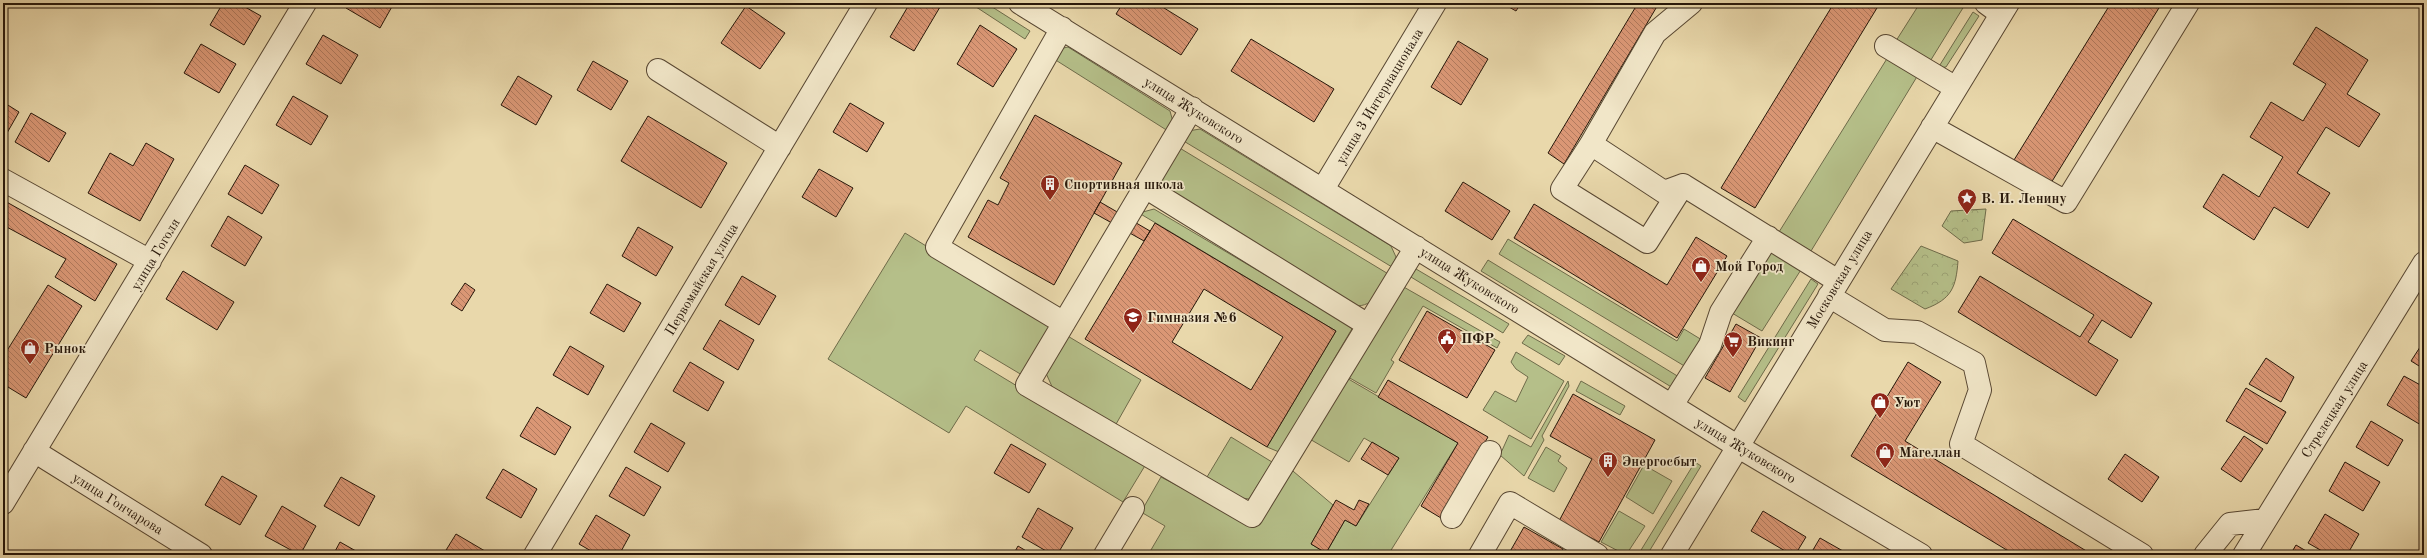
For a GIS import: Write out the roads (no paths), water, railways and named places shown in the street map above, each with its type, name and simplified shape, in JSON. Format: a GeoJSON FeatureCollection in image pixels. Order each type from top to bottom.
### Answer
{"type":"FeatureCollection","features":[{"type":"Feature","properties":{"kind":"street","name":"улица Гоголя"},"geometry":{"type":"LineString","coordinates":[[3,503],[305,3]]}},
{"type":"Feature","properties":{"kind":"street","name":"Первомайская улица"},"geometry":{"type":"LineString","coordinates":[[535,555],[866,3]]}},
{"type":"Feature","properties":{"kind":"street","name":"улица Жуковского"},"geometry":{"type":"LineString","coordinates":[[1020,3],[1737,446],[1921,555]]}},
{"type":"Feature","properties":{"kind":"street","name":"улица 3 Интернационала"},"geometry":{"type":"LineString","coordinates":[[1323,189],[1435,3]]}},
{"type":"Feature","properties":{"kind":"street"},"geometry":{"type":"LineString","coordinates":[[1683,185],[1647,242],[1562,189],[1591,144],[1655,33],[1691,3]]}},
{"type":"Feature","properties":{"kind":"street"},"geometry":{"type":"LineString","coordinates":[[1932,127],[2066,202],[2188,3]]}},
{"type":"Feature","properties":{"kind":"street","name":"Московская улица"},"geometry":{"type":"LineString","coordinates":[[1672,555],[1956,88],[1998,7]]}},
{"type":"Feature","properties":{"kind":"street"},"geometry":{"type":"LineString","coordinates":[[1062,28],[937,247],[1064,323]]}},
{"type":"Feature","properties":{"kind":"street"},"geometry":{"type":"LineString","coordinates":[[1886,46],[1956,88]]}},
{"type":"Feature","properties":{"kind":"street"},"geometry":{"type":"LineString","coordinates":[[658,70],[780,147]]}},
{"type":"Feature","properties":{"kind":"street"},"geometry":{"type":"LineString","coordinates":[[1192,108],[1027,385],[1252,516],[1416,247]]}},
{"type":"Feature","properties":{"kind":"street"},"geometry":{"type":"LineString","coordinates":[[1591,144],[1664,192],[1683,185]]}},
{"type":"Feature","properties":{"kind":"street"},"geometry":{"type":"LineString","coordinates":[[3,180],[150,261]]}},
{"type":"Feature","properties":{"kind":"street"},"geometry":{"type":"LineString","coordinates":[[1683,185],[1768,237],[1885,330],[1918,332],[1974,363],[1980,390],[1961,444],[2142,555]]}},
{"type":"Feature","properties":{"kind":"street"},"geometry":{"type":"LineString","coordinates":[[1145,187],[1368,325]]}},
{"type":"Feature","properties":{"kind":"street"},"geometry":{"type":"LineString","coordinates":[[1672,405],[1710,345],[1721,312],[1768,237]]}},
{"type":"Feature","properties":{"kind":"street","name":"Стрелецкая улица"},"geometry":{"type":"LineString","coordinates":[[2244,555],[2424,263]]}},
{"type":"Feature","properties":{"kind":"street","name":"улица Гончарова"},"geometry":{"type":"LineString","coordinates":[[34,451],[201,555]]}},
{"type":"Feature","properties":{"kind":"street"},"geometry":{"type":"LineString","coordinates":[[1452,517],[1490,452]]}},
{"type":"Feature","properties":{"kind":"street"},"geometry":{"type":"LineString","coordinates":[[1480,555],[1510,503],[1597,555]]}},
{"type":"Feature","properties":{"kind":"street"},"geometry":{"type":"LineString","coordinates":[[1106,555],[1133,508]]}},
{"type":"Feature","properties":{"kind":"street"},"geometry":{"type":"LineString","coordinates":[[2205,555],[2230,524],[2265,520]]}},
{"type":"Feature","properties":{"kind":"place","name":"Спортивная школа"},"geometry":{"type":"Point","coordinates":[1050,201]}},
{"type":"Feature","properties":{"kind":"place","name":"В. И. Ленину"},"geometry":{"type":"Point","coordinates":[1967,215]}},
{"type":"Feature","properties":{"kind":"place","name":"Мой Город"},"geometry":{"type":"Point","coordinates":[1701,283]}},
{"type":"Feature","properties":{"kind":"place","name":"Гимназия №6"},"geometry":{"type":"Point","coordinates":[1133,334]}},
{"type":"Feature","properties":{"kind":"place","name":"ПФР"},"geometry":{"type":"Point","coordinates":[1447,355]}},
{"type":"Feature","properties":{"kind":"place","name":"Викинг"},"geometry":{"type":"Point","coordinates":[1733,358]}},
{"type":"Feature","properties":{"kind":"place","name":"Рынок"},"geometry":{"type":"Point","coordinates":[30,365]}},
{"type":"Feature","properties":{"kind":"place","name":"Уют"},"geometry":{"type":"Point","coordinates":[1880,419]}},
{"type":"Feature","properties":{"kind":"place","name":"Магеллан"},"geometry":{"type":"Point","coordinates":[1885,469]}},
{"type":"Feature","properties":{"kind":"place","name":"Энергосбыт"},"geometry":{"type":"Point","coordinates":[1608,478]}}]}
